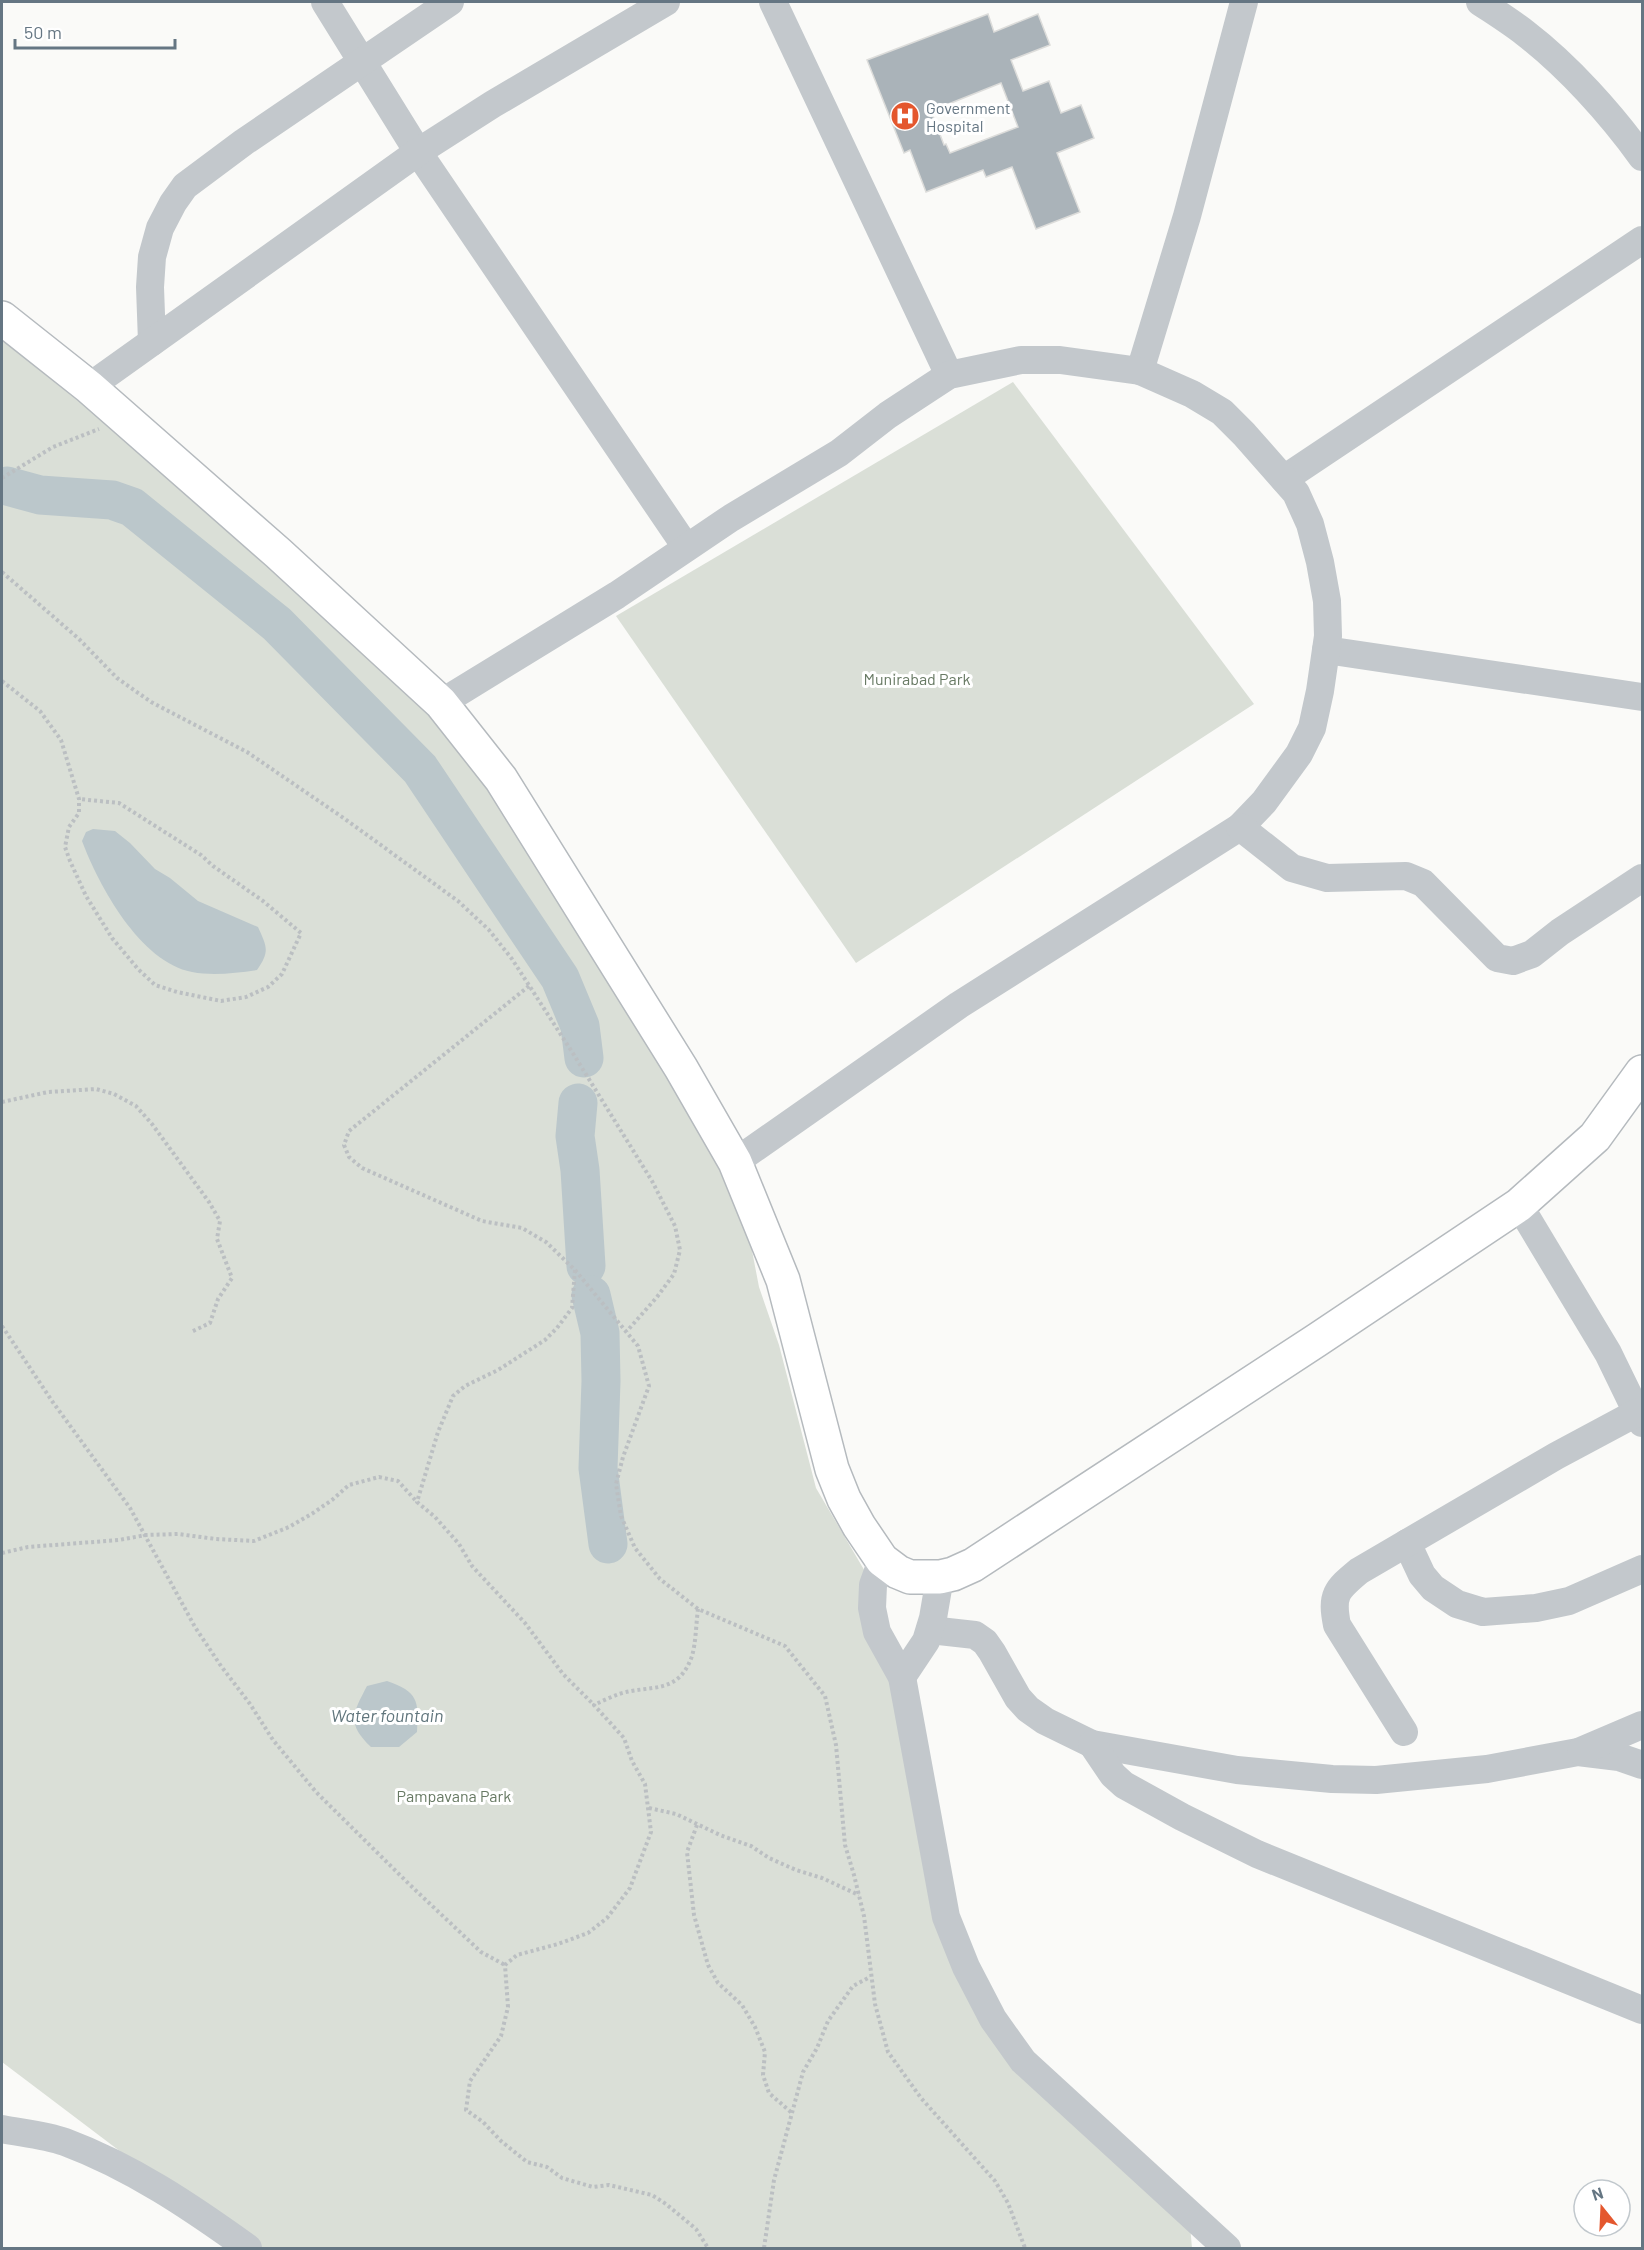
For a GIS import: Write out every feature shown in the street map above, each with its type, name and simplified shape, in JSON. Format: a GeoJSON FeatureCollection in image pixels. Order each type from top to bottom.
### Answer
{"type":"FeatureCollection","features":[{"type":"Feature","properties":{"kind":"main road"},"geometry":{"type":"LineString","coordinates":[[2,318],[89,387],[278,553],[441,703],[501,779],[681,1068],[735,1162],[783,1280],[832,1469],[844,1499],[882,1560],[898,1572],[910,1577],[940,1577],[973,1565],[1002,1548],[1519,1205],[1595,1137],[1642,1072]]}},
{"type":"Feature","properties":{"kind":"street"},"geometry":{"type":"LineString","coordinates":[[325,2],[418,152],[686,547]]}},
{"type":"Feature","properties":{"kind":"street"},"geometry":{"type":"LineString","coordinates":[[153,342],[150,287],[152,257],[160,228],[185,186],[244,142],[450,2]]}},
{"type":"Feature","properties":{"kind":"street"},"geometry":{"type":"LineString","coordinates":[[89,387],[418,152],[493,104],[666,2]]}},
{"type":"Feature","properties":{"kind":"street"},"geometry":{"type":"LineString","coordinates":[[773,2],[949,375]]}},
{"type":"Feature","properties":{"kind":"street"},"geometry":{"type":"LineString","coordinates":[[1140,371],[1195,187],[1244,2]]}},
{"type":"Feature","properties":{"kind":"street"},"geometry":{"type":"LineString","coordinates":[[1480,2],[1526,34],[1574,78],[1622,130],[1642,157]]}},
{"type":"Feature","properties":{"kind":"street"},"geometry":{"type":"LineString","coordinates":[[1284,479],[1642,240]]}},
{"type":"Feature","properties":{"kind":"street"},"geometry":{"type":"LineString","coordinates":[[441,703],[617,595],[686,547],[839,453],[888,416],[949,375],[1021,360],[1060,360],[1140,371],[1192,394],[1222,412],[1296,493],[1311,524],[1320,562],[1327,601],[1326,650],[1312,728],[1299,754],[1264,802],[1240,827],[959,1005],[735,1162]]}},
{"type":"Feature","properties":{"kind":"street"},"geometry":{"type":"LineString","coordinates":[[1326,650],[1642,697]]}},
{"type":"Feature","properties":{"kind":"street"},"geometry":{"type":"LineString","coordinates":[[1240,827],[1292,868],[1327,878],[1406,876],[1423,883],[1497,958],[1513,962],[1532,954],[1560,932],[1642,878]]}},
{"type":"Feature","properties":{"kind":"street"},"geometry":{"type":"LineString","coordinates":[[1404,1732],[1337,1625],[1333,1606],[1340,1587],[1352,1576],[1556,1456],[1640,1417],[1608,1353],[1519,1205]]}},
{"type":"Feature","properties":{"kind":"street"},"geometry":{"type":"LineString","coordinates":[[1407,1543],[1422,1575],[1433,1588],[1456,1604],[1483,1612],[1536,1608],[1569,1600],[1642,1569]]}},
{"type":"Feature","properties":{"kind":"street"},"geometry":{"type":"LineString","coordinates":[[882,1560],[873,1585],[872,1608],[877,1632],[902,1677],[946,1917],[966,1968],[993,2019],[1023,2061],[1227,2248]]}},
{"type":"Feature","properties":{"kind":"street"},"geometry":{"type":"LineString","coordinates":[[902,1677],[926,1641],[940,1577]]}},
{"type":"Feature","properties":{"kind":"street"},"geometry":{"type":"LineString","coordinates":[[930,1630],[975,1635],[985,1642],[1018,1698],[1028,1709],[1045,1721],[1092,1744],[1237,1770],[1332,1779],[1376,1780],[1487,1769],[1578,1752],[1642,1725]]}},
{"type":"Feature","properties":{"kind":"street"},"geometry":{"type":"LineString","coordinates":[[1092,1744],[1113,1775],[1124,1785],[1257,1854],[1642,2010]]}},
{"type":"Feature","properties":{"kind":"street"},"geometry":{"type":"LineString","coordinates":[[1578,1752],[1619,1757],[1642,1765]]}},
{"type":"Feature","properties":{"kind":"street"},"geometry":{"type":"LineString","coordinates":[[2,2129],[63,2142],[121,2167],[188,2205],[248,2248]]}},
{"type":"Feature","properties":{"kind":"street"},"geometry":{"type":"LineString","coordinates":[[1189,2214],[1193,2248]]}},
{"type":"Feature","properties":{"kind":"path"},"geometry":{"type":"LineString","coordinates":[[2,478],[53,447],[125,419]]}},
{"type":"Feature","properties":{"kind":"path"},"geometry":{"type":"LineString","coordinates":[[2,572],[79,639],[117,678],[151,702],[247,752],[345,819],[458,901],[489,930],[512,959],[631,1146],[664,1202],[675,1226],[680,1250],[674,1274],[627,1331]]}},
{"type":"Feature","properties":{"kind":"path"},"geometry":{"type":"LineString","coordinates":[[2,681],[28,700],[51,724],[61,740],[79,800],[79,813],[69,827],[65,847],[86,896],[112,938],[138,969],[155,985],[221,1001],[246,997],[268,987],[282,975],[301,933],[278,913],[184,844],[119,803],[79,800]]}},
{"type":"Feature","properties":{"kind":"path"},"geometry":{"type":"LineString","coordinates":[[529,986],[349,1131],[344,1145],[349,1157],[362,1168],[482,1221],[522,1228],[546,1242],[576,1269],[638,1346],[649,1386],[623,1457],[616,1484],[621,1516],[635,1548],[660,1579],[698,1610],[785,1646],[825,1696],[836,1745],[845,1845],[864,1916],[870,1977],[888,2052],[921,2098],[995,2181],[1008,2203],[1025,2248]]}},
{"type":"Feature","properties":{"kind":"path"},"geometry":{"type":"LineString","coordinates":[[2,1102],[48,1092],[96,1089],[114,1094],[136,1106],[152,1124],[209,1202],[220,1221],[217,1239],[232,1278],[218,1299],[210,1323],[191,1332]]}},
{"type":"Feature","properties":{"kind":"path"},"geometry":{"type":"LineString","coordinates":[[417,1502],[438,1432],[453,1396],[465,1386],[498,1370],[545,1340],[557,1328],[572,1308],[576,1269]]}},
{"type":"Feature","properties":{"kind":"path"},"geometry":{"type":"LineString","coordinates":[[2,1326],[52,1401],[130,1508],[195,1627],[273,1740],[316,1792],[459,1932],[481,1952],[505,1965]]}},
{"type":"Feature","properties":{"kind":"path"},"geometry":{"type":"LineString","coordinates":[[2,1553],[28,1547],[119,1540],[146,1535],[178,1534],[254,1541],[305,1518],[332,1500],[349,1485],[379,1477],[398,1481],[459,1544],[471,1566],[525,1623],[563,1674],[624,1738],[632,1761],[645,1784],[651,1832],[630,1888],[607,1918],[588,1932],[558,1944],[517,1955],[505,1965]]}},
{"type":"Feature","properties":{"kind":"path"},"geometry":{"type":"LineString","coordinates":[[594,1705],[619,1694],[655,1689],[674,1681],[686,1670],[693,1653],[698,1610]]}},
{"type":"Feature","properties":{"kind":"path"},"geometry":{"type":"LineString","coordinates":[[649,1808],[676,1814],[697,1825],[751,1846],[769,1858],[796,1870],[822,1878],[859,1895]]}},
{"type":"Feature","properties":{"kind":"path"},"geometry":{"type":"LineString","coordinates":[[697,1825],[687,1852],[694,1915],[708,1965],[717,1983],[742,2005],[755,2027],[765,2052],[763,2076],[769,2093],[794,2114]]}},
{"type":"Feature","properties":{"kind":"path"},"geometry":{"type":"LineString","coordinates":[[505,1965],[508,2007],[501,2036],[470,2081],[466,2110],[528,2162],[547,2167],[562,2178],[592,2187],[609,2185],[652,2195],[696,2229],[708,2248]]}},
{"type":"Feature","properties":{"kind":"path"},"geometry":{"type":"LineString","coordinates":[[764,2248],[774,2180],[794,2114],[803,2072],[817,2048],[828,2021],[853,1986],[870,1977]]}},
{"type":"Feature","properties":{"kind":"green space","name":"Pampavana Park"},"geometry":{"type":"Polygon","coordinates":[[[2,318],[441,703],[735,1162],[759,1287],[779,1345],[816,1488],[873,1585],[935,1865],[993,2019],[1189,2214],[1192,2248],[248,2248],[2,2062],[2,318]]]}},
{"type":"Feature","properties":{"kind":"green space","name":"Munirabad Park"},"geometry":{"type":"Polygon","coordinates":[[[1013,382],[1254,704],[856,963],[616,616],[1013,382]]]}},
{"type":"Feature","properties":{"kind":"water"},"geometry":{"type":"Polygon","coordinates":[[[93,829],[115,831],[155,869],[198,901],[258,927],[266,949],[257,970],[216,974],[192,972],[173,965],[155,954],[124,920],[89,859],[82,841],[86,832],[93,829]]]}},
{"type":"Feature","properties":{"kind":"water","name":"Water fountain"},"geometry":{"type":"Polygon","coordinates":[[[387,1681],[405,1689],[414,1699],[418,1712],[417,1732],[399,1747],[371,1747],[358,1731],[354,1718],[367,1686],[387,1681]]]}},
{"type":"Feature","properties":{"kind":"building"},"geometry":{"type":"Polygon","coordinates":[[[988,14],[994,32],[1038,14],[1050,45],[1011,60],[1023,91],[1049,81],[1061,113],[1081,105],[1094,138],[1057,153],[1080,212],[1036,229],[1012,167],[986,177],[983,170],[926,192],[910,150],[904,153],[867,60],[988,14]],[[1001,83],[931,111],[944,145],[946,144],[950,153],[1018,127],[1001,83]]]}},
{"type":"Feature","properties":{"kind":"waterway"},"geometry":{"type":"LineString","coordinates":[[7,486],[40,495],[112,500],[132,507],[277,624],[420,769],[560,978],[580,1026],[584,1058]]}},
{"type":"Feature","properties":{"kind":"waterway"},"geometry":{"type":"LineString","coordinates":[[578,1103],[575,1136],[580,1170],[586,1266]]}},
{"type":"Feature","properties":{"kind":"waterway"},"geometry":{"type":"LineString","coordinates":[[591,1295],[600,1333],[598,1468],[608,1544]]}},
{"type":"Feature","properties":{"kind":"place","name":"Government Hospital"},"geometry":{"type":"Point","coordinates":[905,116]}}]}
